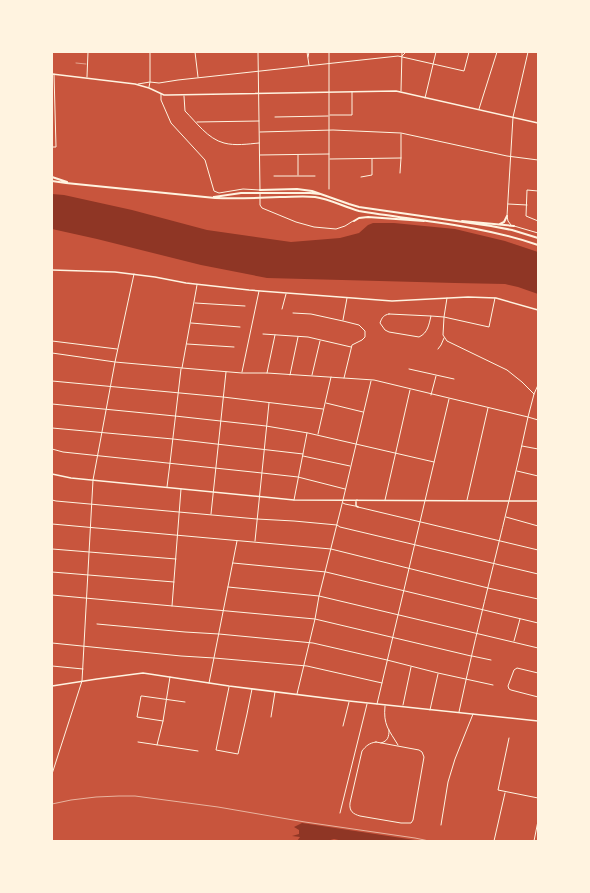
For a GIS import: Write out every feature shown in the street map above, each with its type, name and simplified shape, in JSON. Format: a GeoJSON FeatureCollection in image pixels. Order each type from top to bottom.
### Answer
{"type":"FeatureCollection","features":[{"type":"Feature","properties":{"kind":"highway"},"geometry":{"type":"LineString","coordinates":[[52,177],[77,184],[205,197],[256,193],[310,193],[333,198],[359,207],[498,227],[538,238]]}},
{"type":"Feature","properties":{"kind":"highway"},"geometry":{"type":"LineString","coordinates":[[52,181],[210,198],[316,197],[359,211],[497,232],[538,245]]}},
{"type":"Feature","properties":{"kind":"highway"},"geometry":{"type":"LineString","coordinates":[[260,190],[297,189],[316,192],[325,196]]}},
{"type":"Feature","properties":{"kind":"highway"},"geometry":{"type":"LineString","coordinates":[[498,224],[504,222],[507,216]]}},
{"type":"Feature","properties":{"kind":"highway"},"geometry":{"type":"LineString","coordinates":[[354,221],[359,218],[368,217],[443,223]]}},
{"type":"Feature","properties":{"kind":"highway"},"geometry":{"type":"LineString","coordinates":[[447,220],[514,226]]}},
{"type":"Feature","properties":{"kind":"main road"},"geometry":{"type":"LineString","coordinates":[[53,74],[138,84],[168,95],[401,92],[538,123]]}},
{"type":"Feature","properties":{"kind":"main road"},"geometry":{"type":"LineString","coordinates":[[52,270],[115,272],[259,291],[392,301],[481,297],[496,298],[538,310]]}},
{"type":"Feature","properties":{"kind":"main road"},"geometry":{"type":"LineString","coordinates":[[52,476],[294,500],[538,501]]}},
{"type":"Feature","properties":{"kind":"main road"},"geometry":{"type":"LineString","coordinates":[[357,500],[355,505],[358,507]]}},
{"type":"Feature","properties":{"kind":"main road"},"geometry":{"type":"LineString","coordinates":[[52,686],[140,674],[349,701],[538,721]]}},
{"type":"Feature","properties":{"kind":"street"},"geometry":{"type":"LineString","coordinates":[[87,78],[88,52]]}},
{"type":"Feature","properties":{"kind":"street"},"geometry":{"type":"LineString","coordinates":[[149,88],[150,52]]}},
{"type":"Feature","properties":{"kind":"street"},"geometry":{"type":"LineString","coordinates":[[195,52],[198,78]]}},
{"type":"Feature","properties":{"kind":"street"},"geometry":{"type":"LineString","coordinates":[[258,52],[261,208],[296,222],[314,227],[336,229],[354,221]]}},
{"type":"Feature","properties":{"kind":"street"},"geometry":{"type":"LineString","coordinates":[[308,52],[308,66]]}},
{"type":"Feature","properties":{"kind":"street"},"geometry":{"type":"LineString","coordinates":[[329,52],[329,189]]}},
{"type":"Feature","properties":{"kind":"street"},"geometry":{"type":"LineString","coordinates":[[401,92],[402,52]]}},
{"type":"Feature","properties":{"kind":"street"},"geometry":{"type":"LineString","coordinates":[[402,57],[406,52]]}},
{"type":"Feature","properties":{"kind":"street"},"geometry":{"type":"LineString","coordinates":[[425,98],[436,52]]}},
{"type":"Feature","properties":{"kind":"street"},"geometry":{"type":"LineString","coordinates":[[138,84],[150,82],[160,83],[396,56],[464,71],[469,52]]}},
{"type":"Feature","properties":{"kind":"street"},"geometry":{"type":"LineString","coordinates":[[479,110],[497,52]]}},
{"type":"Feature","properties":{"kind":"street"},"geometry":{"type":"LineString","coordinates":[[528,52],[513,117],[507,216],[508,223],[538,233]]}},
{"type":"Feature","properties":{"kind":"street"},"geometry":{"type":"LineString","coordinates":[[52,147],[56,147],[53,74]]}},
{"type":"Feature","properties":{"kind":"street"},"geometry":{"type":"LineString","coordinates":[[275,117],[352,115],[352,92]]}},
{"type":"Feature","properties":{"kind":"street"},"geometry":{"type":"LineString","coordinates":[[162,94],[161,100],[171,123],[205,159],[213,190],[215,192],[219,193],[243,189],[260,190]]}},
{"type":"Feature","properties":{"kind":"street"},"geometry":{"type":"LineString","coordinates":[[184,95],[185,111],[208,135],[223,143],[259,143]]}},
{"type":"Feature","properties":{"kind":"street"},"geometry":{"type":"LineString","coordinates":[[196,122],[259,120]]}},
{"type":"Feature","properties":{"kind":"street"},"geometry":{"type":"LineString","coordinates":[[259,132],[329,130],[401,133],[510,157],[538,160]]}},
{"type":"Feature","properties":{"kind":"street"},"geometry":{"type":"LineString","coordinates":[[400,173],[401,133]]}},
{"type":"Feature","properties":{"kind":"street"},"geometry":{"type":"LineString","coordinates":[[260,155],[329,154]]}},
{"type":"Feature","properties":{"kind":"street"},"geometry":{"type":"LineString","coordinates":[[298,155],[298,176]]}},
{"type":"Feature","properties":{"kind":"street"},"geometry":{"type":"LineString","coordinates":[[361,177],[372,175],[372,158]]}},
{"type":"Feature","properties":{"kind":"street"},"geometry":{"type":"LineString","coordinates":[[329,159],[401,158]]}},
{"type":"Feature","properties":{"kind":"street"},"geometry":{"type":"LineString","coordinates":[[274,176],[315,176]]}},
{"type":"Feature","properties":{"kind":"street"},"geometry":{"type":"LineString","coordinates":[[538,191],[528,190],[526,216],[538,220]]}},
{"type":"Feature","properties":{"kind":"street"},"geometry":{"type":"LineString","coordinates":[[508,204],[527,205]]}},
{"type":"Feature","properties":{"kind":"street"},"geometry":{"type":"LineString","coordinates":[[52,774],[82,681],[93,480],[115,362],[134,274]]}},
{"type":"Feature","properties":{"kind":"street"},"geometry":{"type":"LineString","coordinates":[[166,487],[181,368],[198,284]]}},
{"type":"Feature","properties":{"kind":"street"},"geometry":{"type":"LineString","coordinates":[[242,373],[259,291]]}},
{"type":"Feature","properties":{"kind":"street"},"geometry":{"type":"LineString","coordinates":[[282,309],[287,293]]}},
{"type":"Feature","properties":{"kind":"street"},"geometry":{"type":"LineString","coordinates":[[343,321],[348,297]]}},
{"type":"Feature","properties":{"kind":"street"},"geometry":{"type":"LineString","coordinates":[[438,349],[444,338],[444,317],[447,298]]}},
{"type":"Feature","properties":{"kind":"street"},"geometry":{"type":"LineString","coordinates":[[431,316],[427,331],[420,336],[389,332],[385,330],[380,323],[384,316],[389,314],[431,316],[444,317],[489,326],[496,298]]}},
{"type":"Feature","properties":{"kind":"street"},"geometry":{"type":"LineString","coordinates":[[194,303],[245,306]]}},
{"type":"Feature","properties":{"kind":"street"},"geometry":{"type":"LineString","coordinates":[[293,313],[311,314],[343,321],[359,326],[365,331],[364,339],[351,347],[344,378]]}},
{"type":"Feature","properties":{"kind":"street"},"geometry":{"type":"LineString","coordinates":[[190,323],[240,327]]}},
{"type":"Feature","properties":{"kind":"street"},"geometry":{"type":"LineString","coordinates":[[263,334],[308,337],[351,347]]}},
{"type":"Feature","properties":{"kind":"street"},"geometry":{"type":"LineString","coordinates":[[267,373],[275,335]]}},
{"type":"Feature","properties":{"kind":"street"},"geometry":{"type":"LineString","coordinates":[[290,375],[298,337]]}},
{"type":"Feature","properties":{"kind":"street"},"geometry":{"type":"LineString","coordinates":[[444,338],[447,341],[507,370],[534,394]]}},
{"type":"Feature","properties":{"kind":"street"},"geometry":{"type":"LineString","coordinates":[[312,376],[321,340]]}},
{"type":"Feature","properties":{"kind":"street"},"geometry":{"type":"LineString","coordinates":[[52,341],[118,349]]}},
{"type":"Feature","properties":{"kind":"street"},"geometry":{"type":"LineString","coordinates":[[186,344],[234,347]]}},
{"type":"Feature","properties":{"kind":"street"},"geometry":{"type":"LineString","coordinates":[[52,353],[115,362],[181,368],[371,380],[538,420]]}},
{"type":"Feature","properties":{"kind":"street"},"geometry":{"type":"LineString","coordinates":[[409,369],[454,379]]}},
{"type":"Feature","properties":{"kind":"street"},"geometry":{"type":"LineString","coordinates":[[211,515],[226,371]]}},
{"type":"Feature","properties":{"kind":"street"},"geometry":{"type":"LineString","coordinates":[[431,394],[436,375]]}},
{"type":"Feature","properties":{"kind":"street"},"geometry":{"type":"LineString","coordinates":[[318,435],[331,378]]}},
{"type":"Feature","properties":{"kind":"street"},"geometry":{"type":"LineString","coordinates":[[297,694],[371,380]]}},
{"type":"Feature","properties":{"kind":"street"},"geometry":{"type":"LineString","coordinates":[[52,381],[178,392],[324,409]]}},
{"type":"Feature","properties":{"kind":"street"},"geometry":{"type":"LineString","coordinates":[[459,712],[528,417],[538,385]]}},
{"type":"Feature","properties":{"kind":"street"},"geometry":{"type":"LineString","coordinates":[[384,501],[410,389]]}},
{"type":"Feature","properties":{"kind":"street"},"geometry":{"type":"LineString","coordinates":[[377,704],[449,398]]}},
{"type":"Feature","properties":{"kind":"street"},"geometry":{"type":"LineString","coordinates":[[255,541],[269,403]]}},
{"type":"Feature","properties":{"kind":"street"},"geometry":{"type":"LineString","coordinates":[[325,403],[363,412]]}},
{"type":"Feature","properties":{"kind":"street"},"geometry":{"type":"LineString","coordinates":[[52,404],[176,416],[308,432],[434,462]]}},
{"type":"Feature","properties":{"kind":"street"},"geometry":{"type":"LineString","coordinates":[[466,501],[488,408]]}},
{"type":"Feature","properties":{"kind":"street"},"geometry":{"type":"LineString","coordinates":[[52,428],[218,444],[303,455],[351,466]]}},
{"type":"Feature","properties":{"kind":"street"},"geometry":{"type":"LineString","coordinates":[[294,500],[308,432]]}},
{"type":"Feature","properties":{"kind":"street"},"geometry":{"type":"LineString","coordinates":[[522,446],[538,449]]}},
{"type":"Feature","properties":{"kind":"street"},"geometry":{"type":"LineString","coordinates":[[52,449],[63,452],[98,456],[262,472],[298,477],[346,489]]}},
{"type":"Feature","properties":{"kind":"street"},"geometry":{"type":"LineString","coordinates":[[516,471],[538,476]]}},
{"type":"Feature","properties":{"kind":"street"},"geometry":{"type":"LineString","coordinates":[[172,606],[181,489]]}},
{"type":"Feature","properties":{"kind":"street"},"geometry":{"type":"LineString","coordinates":[[52,500],[337,525],[340,527],[538,574]]}},
{"type":"Feature","properties":{"kind":"street"},"geometry":{"type":"LineString","coordinates":[[343,500],[345,504],[538,550]]}},
{"type":"Feature","properties":{"kind":"street"},"geometry":{"type":"LineString","coordinates":[[505,517],[538,526]]}},
{"type":"Feature","properties":{"kind":"street"},"geometry":{"type":"LineString","coordinates":[[52,524],[331,549],[538,599]]}},
{"type":"Feature","properties":{"kind":"street"},"geometry":{"type":"LineString","coordinates":[[209,683],[237,541]]}},
{"type":"Feature","properties":{"kind":"street"},"geometry":{"type":"LineString","coordinates":[[52,549],[176,559]]}},
{"type":"Feature","properties":{"kind":"street"},"geometry":{"type":"LineString","coordinates":[[233,563],[326,572],[538,623]]}},
{"type":"Feature","properties":{"kind":"street"},"geometry":{"type":"LineString","coordinates":[[52,572],[174,582]]}},
{"type":"Feature","properties":{"kind":"street"},"geometry":{"type":"LineString","coordinates":[[228,586],[319,596],[514,641],[538,648]]}},
{"type":"Feature","properties":{"kind":"street"},"geometry":{"type":"LineString","coordinates":[[52,595],[315,619],[491,660]]}},
{"type":"Feature","properties":{"kind":"street"},"geometry":{"type":"LineString","coordinates":[[514,641],[520,618]]}},
{"type":"Feature","properties":{"kind":"street"},"geometry":{"type":"LineString","coordinates":[[98,624],[309,642],[493,685]]}},
{"type":"Feature","properties":{"kind":"street"},"geometry":{"type":"LineString","coordinates":[[52,643],[181,656],[304,666],[382,683]]}},
{"type":"Feature","properties":{"kind":"street"},"geometry":{"type":"LineString","coordinates":[[52,666],[83,669]]}},
{"type":"Feature","properties":{"kind":"street"},"geometry":{"type":"LineString","coordinates":[[403,707],[411,667]]}},
{"type":"Feature","properties":{"kind":"street"},"geometry":{"type":"LineString","coordinates":[[538,673],[518,667],[515,669],[508,684],[508,688],[511,690],[538,697]]}},
{"type":"Feature","properties":{"kind":"street"},"geometry":{"type":"LineString","coordinates":[[430,710],[438,673]]}},
{"type":"Feature","properties":{"kind":"street"},"geometry":{"type":"LineString","coordinates":[[157,745],[170,677]]}},
{"type":"Feature","properties":{"kind":"street"},"geometry":{"type":"LineString","coordinates":[[229,686],[216,750],[238,754],[252,689]]}},
{"type":"Feature","properties":{"kind":"street"},"geometry":{"type":"LineString","coordinates":[[271,717],[276,692]]}},
{"type":"Feature","properties":{"kind":"street"},"geometry":{"type":"LineString","coordinates":[[162,721],[137,717],[141,696],[185,702]]}},
{"type":"Feature","properties":{"kind":"street"},"geometry":{"type":"LineString","coordinates":[[343,726],[349,701]]}},
{"type":"Feature","properties":{"kind":"street"},"geometry":{"type":"LineString","coordinates":[[340,813],[367,703]]}},
{"type":"Feature","properties":{"kind":"street"},"geometry":{"type":"LineString","coordinates":[[385,705],[385,720],[398,746]]}},
{"type":"Feature","properties":{"kind":"street"},"geometry":{"type":"LineString","coordinates":[[441,825],[448,782],[473,714]]}},
{"type":"Feature","properties":{"kind":"street"},"geometry":{"type":"LineString","coordinates":[[381,743],[385,742],[388,738],[389,730]]}},
{"type":"Feature","properties":{"kind":"street"},"geometry":{"type":"LineString","coordinates":[[510,738],[498,790],[538,798]]}},
{"type":"Feature","properties":{"kind":"street"},"geometry":{"type":"LineString","coordinates":[[138,742],[198,751]]}},
{"type":"Feature","properties":{"kind":"street"},"geometry":{"type":"LineString","coordinates":[[370,743],[381,743],[419,750],[422,752],[424,757],[413,820],[411,823],[401,823],[355,815],[351,811],[350,803],[362,751],[366,745],[370,743]]}},
{"type":"Feature","properties":{"kind":"street"},"geometry":{"type":"LineString","coordinates":[[494,841],[505,792]]}},
{"type":"Feature","properties":{"kind":"street"},"geometry":{"type":"LineString","coordinates":[[534,841],[538,820]]}},
{"type":"Feature","properties":{"kind":"lane"},"geometry":{"type":"LineString","coordinates":[[76,64],[87,64]]}},
{"type":"Feature","properties":{"kind":"shaded area"},"geometry":{"type":"Polygon","coordinates":[[[52,194],[64,195],[132,210],[207,230],[291,242],[340,238],[359,233],[368,225],[373,223],[394,223],[455,229],[505,241],[538,252],[538,294],[505,284],[267,278],[201,265],[52,229],[52,194]]]}},
{"type":"Feature","properties":{"kind":"shaded area"},"geometry":{"type":"Polygon","coordinates":[[[302,823],[418,841],[343,841],[334,839],[327,841],[297,841],[300,837],[292,836],[299,834],[299,830],[294,827],[302,823]]]}},
{"type":"Feature","properties":{"kind":"railway"},"geometry":{"type":"LineString","coordinates":[[52,804],[96,797],[135,796],[218,807],[429,841]]}}]}
